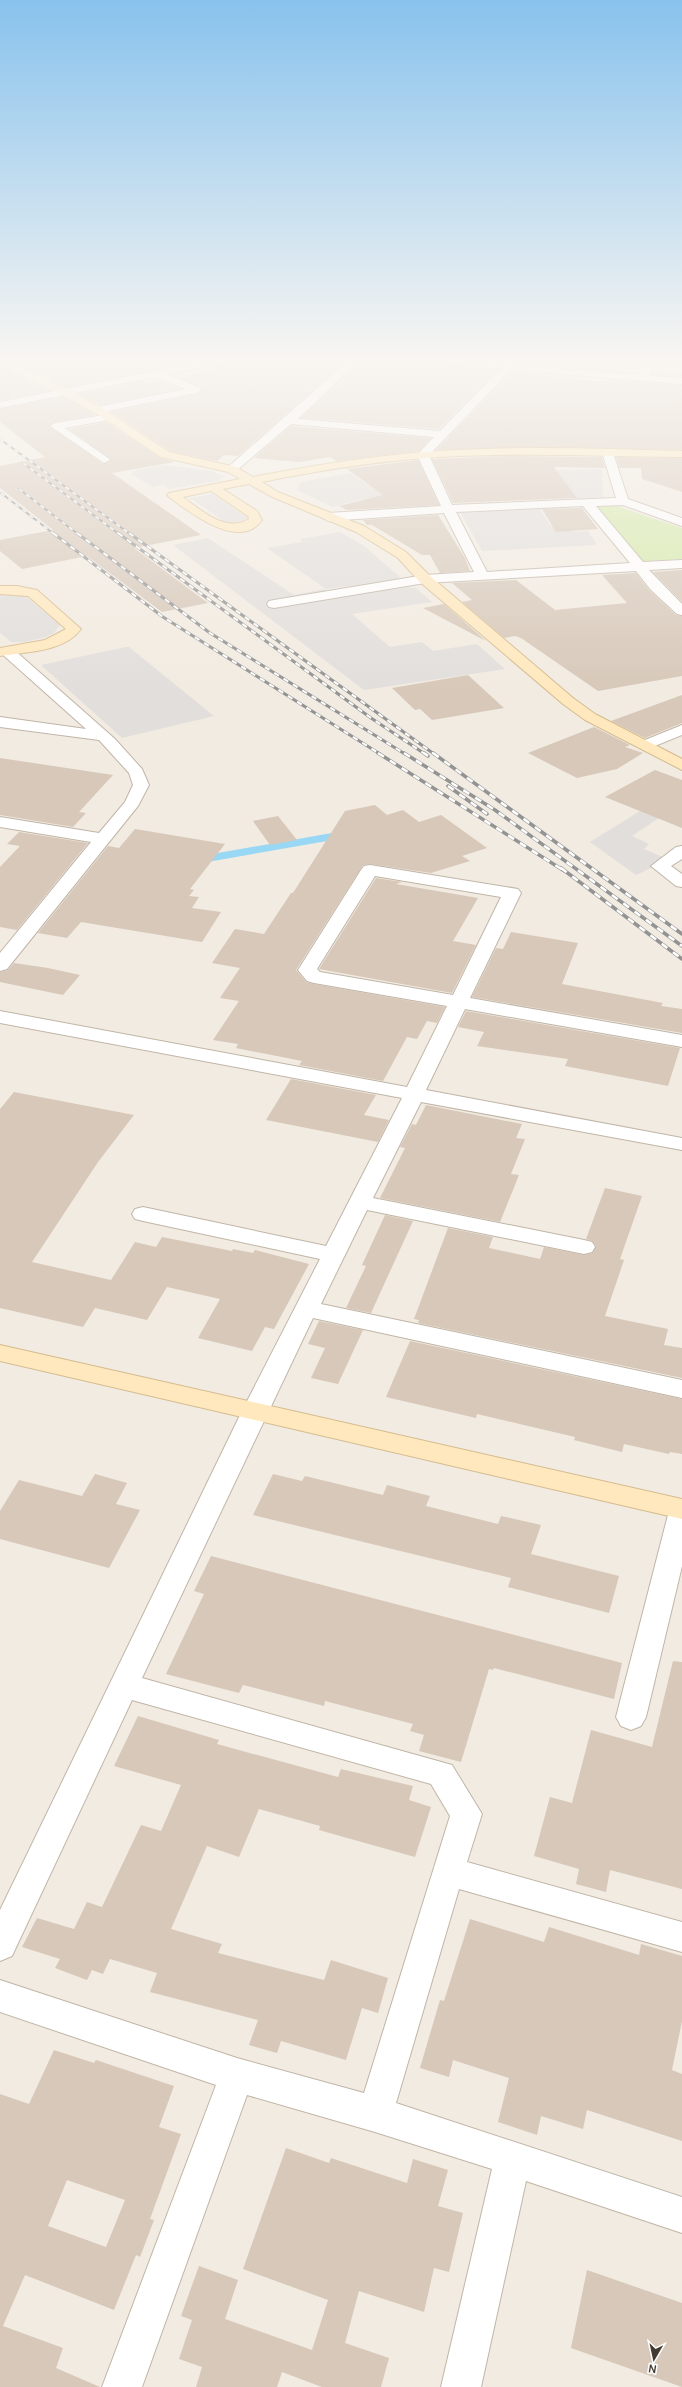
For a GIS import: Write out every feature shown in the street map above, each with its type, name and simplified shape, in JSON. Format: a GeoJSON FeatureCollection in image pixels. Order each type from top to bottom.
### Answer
{"type":"FeatureCollection","features":[{"type":"Feature","properties":{"kind":"street"},"geometry":{"type":"LineString","coordinates":[[233,469],[252,482],[328,517],[360,529],[402,554],[425,579],[568,701],[590,716],[682,765]]}},
{"type":"Feature","properties":{"kind":"street"},"geometry":{"type":"LineString","coordinates":[[214,488],[253,514],[256,520],[239,526],[216,525],[173,495],[320,469]]}},
{"type":"Feature","properties":{"kind":"street"},"geometry":{"type":"LineString","coordinates":[[431,469],[447,508],[482,575]]}},
{"type":"Feature","properties":{"kind":"street"},"geometry":{"type":"LineString","coordinates":[[613,469],[620,495],[624,501]]}},
{"type":"Feature","properties":{"kind":"street"},"geometry":{"type":"LineString","coordinates":[[328,517],[447,508],[624,501],[682,522]]}},
{"type":"Feature","properties":{"kind":"street"},"geometry":{"type":"LineString","coordinates":[[586,502],[607,531],[666,598],[682,611]]}},
{"type":"Feature","properties":{"kind":"street"},"geometry":{"type":"LineString","coordinates":[[274,604],[425,579],[682,564]]}},
{"type":"Feature","properties":{"kind":"street"},"geometry":{"type":"LineString","coordinates":[[0,590],[17,590],[32,593],[74,629],[70,634],[56,641],[2,649]]}},
{"type":"Feature","properties":{"kind":"street"},"geometry":{"type":"LineString","coordinates":[[0,965],[132,803],[141,785],[136,772],[103,736],[2,649]]}},
{"type":"Feature","properties":{"kind":"street"},"geometry":{"type":"LineString","coordinates":[[0,722],[103,736]]}},
{"type":"Feature","properties":{"kind":"street"},"geometry":{"type":"LineString","coordinates":[[645,744],[682,730]]}},
{"type":"Feature","properties":{"kind":"street"},"geometry":{"type":"LineString","coordinates":[[0,822],[103,840]]}},
{"type":"Feature","properties":{"kind":"street"},"geometry":{"type":"LineString","coordinates":[[682,851],[660,866],[682,882]]}},
{"type":"Feature","properties":{"kind":"street"},"geometry":{"type":"LineString","coordinates":[[0,1945],[255,1411],[414,1094],[458,1002],[512,893],[370,870],[307,970],[314,977],[458,1002],[682,1041]]}},
{"type":"Feature","properties":{"kind":"street"},"geometry":{"type":"LineString","coordinates":[[0,1017],[682,1144]]}},
{"type":"Feature","properties":{"kind":"street"},"geometry":{"type":"LineString","coordinates":[[360,1202],[584,1247]]}},
{"type":"Feature","properties":{"kind":"street"},"geometry":{"type":"LineString","coordinates":[[143,1214],[334,1255]]}},
{"type":"Feature","properties":{"kind":"street"},"geometry":{"type":"LineString","coordinates":[[307,1309],[682,1389]]}},
{"type":"Feature","properties":{"kind":"street"},"geometry":{"type":"LineString","coordinates":[[0,1353],[682,1510],[631,1717]]}},
{"type":"Feature","properties":{"kind":"street"},"geometry":{"type":"LineString","coordinates":[[123,1685],[441,1774],[466,1814],[376,2114]]}},
{"type":"Feature","properties":{"kind":"street"},"geometry":{"type":"LineString","coordinates":[[449,1872],[682,1937]]}},
{"type":"Feature","properties":{"kind":"street"},"geometry":{"type":"LineString","coordinates":[[0,1996],[237,2076],[376,2114],[682,2215]]}},
{"type":"Feature","properties":{"kind":"street"},"geometry":{"type":"LineString","coordinates":[[122,2387],[237,2076]]}},
{"type":"Feature","properties":{"kind":"street"},"geometry":{"type":"LineString","coordinates":[[460,2387],[513,2158]]}},
{"type":"Feature","properties":{"kind":"green space"},"geometry":{"type":"Polygon","coordinates":[[[616,506],[682,528],[682,559],[640,562],[595,507],[616,506]]]}},
{"type":"Feature","properties":{"kind":"shaded area"},"geometry":{"type":"Polygon","coordinates":[[[198,469],[211,471],[225,476],[217,481],[169,489],[163,485],[152,487],[131,474],[136,470],[198,469]]]}},
{"type":"Feature","properties":{"kind":"shaded area"},"geometry":{"type":"Polygon","coordinates":[[[602,469],[603,497],[575,500],[559,477],[536,470],[602,469]]]}},
{"type":"Feature","properties":{"kind":"shaded area"},"geometry":{"type":"Polygon","coordinates":[[[351,473],[369,486],[425,479],[429,482],[431,497],[365,501],[363,499],[333,507],[297,490],[301,482],[351,473]]]}},
{"type":"Feature","properties":{"kind":"shaded area"},"geometry":{"type":"Polygon","coordinates":[[[212,494],[250,519],[228,524],[190,498],[212,494]]]}},
{"type":"Feature","properties":{"kind":"shaded area"},"geometry":{"type":"Polygon","coordinates":[[[539,508],[550,525],[568,524],[574,532],[588,531],[597,545],[482,551],[460,512],[539,508]]]}},
{"type":"Feature","properties":{"kind":"shaded area"},"geometry":{"type":"Polygon","coordinates":[[[340,532],[363,545],[400,577],[396,580],[326,589],[267,548],[303,542],[300,539],[340,532]]]}},
{"type":"Feature","properties":{"kind":"shaded area"},"geometry":{"type":"Polygon","coordinates":[[[208,538],[294,595],[324,589],[335,598],[409,587],[416,588],[432,602],[352,614],[390,647],[422,642],[433,651],[477,644],[505,669],[364,690],[173,545],[208,538]]]}},
{"type":"Feature","properties":{"kind":"shaded area"},"geometry":{"type":"Polygon","coordinates":[[[0,594],[25,596],[60,625],[54,633],[46,637],[25,642],[11,642],[0,633],[0,594]]]}},
{"type":"Feature","properties":{"kind":"shaded area"},"geometry":{"type":"Polygon","coordinates":[[[129,647],[214,716],[122,738],[41,665],[129,647]]]}},
{"type":"Feature","properties":{"kind":"shaded area"},"geometry":{"type":"Polygon","coordinates":[[[682,785],[659,818],[632,836],[649,844],[644,849],[665,858],[653,867],[636,875],[590,842],[682,785]]]}},
{"type":"Feature","properties":{"kind":"building"},"geometry":{"type":"Polygon","coordinates":[[[0,469],[133,469],[112,473],[201,535],[134,548],[208,603],[162,612],[87,556],[22,569],[0,551],[0,540],[53,530],[0,488],[0,469]]]}},
{"type":"Feature","properties":{"kind":"building"},"geometry":{"type":"Polygon","coordinates":[[[348,469],[422,469],[439,505],[347,510],[339,506],[383,495],[348,469]]]}},
{"type":"Feature","properties":{"kind":"building"},"geometry":{"type":"Polygon","coordinates":[[[437,469],[556,469],[577,498],[453,503],[437,469]]]}},
{"type":"Feature","properties":{"kind":"building"},"geometry":{"type":"Polygon","coordinates":[[[641,469],[682,469],[682,492],[642,479],[641,469]]]}},
{"type":"Feature","properties":{"kind":"building"},"geometry":{"type":"Polygon","coordinates":[[[582,508],[598,529],[556,532],[542,509],[582,508]]]}},
{"type":"Feature","properties":{"kind":"building"},"geometry":{"type":"Polygon","coordinates":[[[438,515],[465,558],[470,571],[440,573],[430,555],[422,555],[372,525],[367,525],[363,520],[438,515]]]}},
{"type":"Feature","properties":{"kind":"building"},"geometry":{"type":"Polygon","coordinates":[[[682,570],[682,602],[653,572],[682,570]]]}},
{"type":"Feature","properties":{"kind":"building"},"geometry":{"type":"Polygon","coordinates":[[[636,573],[650,591],[676,615],[682,616],[682,676],[598,691],[521,638],[515,636],[504,638],[462,602],[472,600],[452,583],[516,580],[555,610],[627,603],[602,575],[636,573]]]}},
{"type":"Feature","properties":{"kind":"building"},"geometry":{"type":"Polygon","coordinates":[[[444,604],[486,641],[423,608],[444,604]]]}},
{"type":"Feature","properties":{"kind":"building"},"geometry":{"type":"Polygon","coordinates":[[[468,675],[504,708],[432,720],[420,709],[415,710],[392,688],[468,675]]]}},
{"type":"Feature","properties":{"kind":"building"},"geometry":{"type":"Polygon","coordinates":[[[682,695],[682,723],[645,738],[611,721],[682,695]]]}},
{"type":"Feature","properties":{"kind":"building"},"geometry":{"type":"Polygon","coordinates":[[[594,727],[630,745],[625,747],[643,753],[617,769],[577,778],[528,753],[594,727]]]}},
{"type":"Feature","properties":{"kind":"building"},"geometry":{"type":"Polygon","coordinates":[[[0,758],[113,775],[79,812],[86,813],[73,827],[0,815],[0,758]]]}},
{"type":"Feature","properties":{"kind":"building"},"geometry":{"type":"Polygon","coordinates":[[[655,770],[682,780],[682,828],[605,797],[655,770]]]}},
{"type":"Feature","properties":{"kind":"building"},"geometry":{"type":"Polygon","coordinates":[[[375,805],[387,815],[403,810],[419,822],[441,815],[487,848],[462,856],[470,861],[431,873],[370,864],[363,865],[296,970],[306,982],[314,984],[445,1007],[437,1023],[427,1021],[417,1039],[407,1037],[383,1081],[299,1065],[302,1061],[236,1048],[238,1044],[213,1040],[239,1001],[220,998],[240,968],[212,963],[235,929],[264,934],[291,893],[293,893],[345,811],[375,805]]]}},
{"type":"Feature","properties":{"kind":"building"},"geometry":{"type":"Polygon","coordinates":[[[278,816],[297,840],[270,845],[253,821],[278,816]]]}},
{"type":"Feature","properties":{"kind":"building"},"geometry":{"type":"Polygon","coordinates":[[[135,829],[225,844],[190,889],[194,890],[189,896],[199,897],[192,908],[221,912],[202,942],[81,922],[67,938],[38,933],[108,846],[119,848],[135,829]]]}},
{"type":"Feature","properties":{"kind":"building"},"geometry":{"type":"Polygon","coordinates":[[[19,832],[88,843],[17,930],[0,927],[0,867],[20,846],[7,844],[19,832]]]}},
{"type":"Feature","properties":{"kind":"building"},"geometry":{"type":"Polygon","coordinates":[[[376,878],[402,882],[396,884],[478,898],[453,941],[476,945],[452,993],[319,969],[376,878]]]}},
{"type":"Feature","properties":{"kind":"building"},"geometry":{"type":"Polygon","coordinates":[[[511,932],[578,943],[562,984],[663,1003],[661,1006],[682,1009],[682,1033],[472,997],[496,948],[503,949],[511,932]]]}},
{"type":"Feature","properties":{"kind":"building"},"geometry":{"type":"Polygon","coordinates":[[[14,963],[80,975],[63,995],[0,982],[0,972],[8,970],[14,963]]]}},
{"type":"Feature","properties":{"kind":"building"},"geometry":{"type":"Polygon","coordinates":[[[466,1011],[680,1048],[668,1086],[565,1066],[568,1059],[477,1046],[484,1032],[458,1027],[466,1011]]]}},
{"type":"Feature","properties":{"kind":"building"},"geometry":{"type":"Polygon","coordinates":[[[291,1079],[376,1095],[364,1115],[389,1120],[378,1142],[266,1120],[291,1079]]]}},
{"type":"Feature","properties":{"kind":"building"},"geometry":{"type":"Polygon","coordinates":[[[14,1092],[134,1115],[98,1162],[32,1262],[111,1280],[135,1242],[156,1247],[162,1237],[232,1251],[233,1249],[253,1253],[255,1250],[309,1264],[274,1329],[265,1327],[252,1351],[198,1338],[220,1299],[167,1287],[147,1320],[95,1308],[83,1327],[0,1308],[0,1109],[14,1092]]]}},
{"type":"Feature","properties":{"kind":"building"},"geometry":{"type":"Polygon","coordinates":[[[426,1105],[522,1124],[516,1138],[525,1139],[511,1174],[519,1175],[500,1222],[380,1198],[405,1148],[400,1147],[412,1124],[416,1125],[426,1105]]]}},
{"type":"Feature","properties":{"kind":"building"},"geometry":{"type":"Polygon","coordinates":[[[605,1188],[642,1196],[620,1259],[624,1260],[605,1316],[668,1329],[664,1345],[682,1348],[682,1378],[418,1323],[419,1320],[414,1319],[448,1228],[493,1237],[489,1248],[540,1259],[544,1247],[584,1255],[592,1253],[596,1246],[592,1241],[586,1239],[605,1188]]]}},
{"type":"Feature","properties":{"kind":"building"},"geometry":{"type":"Polygon","coordinates":[[[385,1215],[413,1221],[371,1313],[346,1308],[366,1266],[362,1265],[385,1215]]]}},
{"type":"Feature","properties":{"kind":"building"},"geometry":{"type":"Polygon","coordinates":[[[319,1321],[363,1330],[338,1384],[311,1378],[325,1348],[308,1344],[319,1321]]]}},
{"type":"Feature","properties":{"kind":"building"},"geometry":{"type":"Polygon","coordinates":[[[410,1341],[682,1399],[682,1454],[670,1452],[669,1454],[624,1444],[622,1452],[574,1440],[575,1437],[477,1414],[476,1418],[386,1397],[410,1341]]]}},
{"type":"Feature","properties":{"kind":"building"},"geometry":{"type":"Polygon","coordinates":[[[95,1474],[127,1483],[116,1504],[140,1510],[109,1568],[0,1539],[0,1511],[19,1480],[82,1496],[95,1474]]]}},
{"type":"Feature","properties":{"kind":"building"},"geometry":{"type":"Polygon","coordinates":[[[273,1474],[302,1481],[305,1476],[383,1495],[387,1485],[430,1496],[426,1506],[498,1524],[501,1516],[541,1525],[531,1554],[619,1576],[609,1613],[508,1587],[511,1578],[253,1515],[273,1474]]]}},
{"type":"Feature","properties":{"kind":"building"},"geometry":{"type":"Polygon","coordinates":[[[211,1556],[622,1663],[614,1699],[494,1668],[493,1670],[489,1669],[461,1762],[419,1751],[424,1735],[410,1731],[413,1724],[325,1701],[324,1706],[243,1685],[239,1693],[166,1674],[204,1594],[194,1591],[211,1556]]]}},
{"type":"Feature","properties":{"kind":"building"},"geometry":{"type":"Polygon","coordinates":[[[673,1661],[682,1662],[682,1889],[610,1870],[606,1892],[576,1884],[579,1869],[534,1856],[550,1797],[572,1803],[591,1730],[652,1747],[673,1661]]]}},
{"type":"Feature","properties":{"kind":"building"},"geometry":{"type":"Polygon","coordinates":[[[138,1716],[219,1740],[217,1744],[338,1777],[341,1769],[413,1786],[409,1800],[431,1807],[415,1857],[319,1830],[320,1826],[259,1809],[239,1857],[207,1846],[171,1929],[222,1944],[218,1953],[324,1980],[331,1960],[388,1978],[378,2013],[362,2008],[346,2060],[281,2041],[277,2053],[249,2045],[258,2020],[150,1992],[157,1973],[110,1959],[103,1974],[92,1970],[87,1980],[55,1968],[60,1959],[22,1947],[37,1918],[74,1929],[87,1902],[102,1907],[141,1825],[161,1831],[181,1785],[114,1766],[138,1716]]]}},
{"type":"Feature","properties":{"kind":"building"},"geometry":{"type":"Polygon","coordinates":[[[470,1919],[544,1942],[549,1927],[639,1955],[641,1944],[682,1956],[682,2021],[672,2070],[682,2074],[682,2141],[587,2110],[583,2129],[541,2116],[537,2135],[498,2122],[509,2078],[453,2060],[449,2077],[420,2068],[440,2000],[444,2001],[470,1919]]]}},
{"type":"Feature","properties":{"kind":"building"},"geometry":{"type":"Polygon","coordinates":[[[54,2050],[94,2063],[96,2060],[174,2086],[159,2127],[181,2134],[150,2219],[154,2220],[140,2257],[136,2255],[114,2310],[25,2275],[3,2326],[63,2348],[56,2368],[100,2387],[0,2387],[0,2094],[29,2104],[54,2050]],[[67,2180],[48,2226],[106,2247],[125,2200],[67,2180]]]}},
{"type":"Feature","properties":{"kind":"building"},"geometry":{"type":"Polygon","coordinates":[[[286,2148],[329,2163],[331,2158],[407,2183],[413,2159],[448,2170],[438,2206],[463,2213],[449,2272],[434,2268],[424,2312],[359,2291],[345,2343],[389,2358],[381,2387],[322,2387],[282,2372],[277,2387],[196,2387],[202,2367],[179,2359],[192,2320],[181,2316],[199,2266],[238,2280],[225,2319],[312,2350],[328,2300],[243,2269],[286,2148]]]}},
{"type":"Feature","properties":{"kind":"building"},"geometry":{"type":"Polygon","coordinates":[[[587,2270],[682,2303],[682,2387],[571,2348],[587,2270]]]}},
{"type":"Feature","properties":{"kind":"waterway"},"geometry":{"type":"LineString","coordinates":[[204,859],[341,835]]}},
{"type":"Feature","properties":{"kind":"railway"},"geometry":{"type":"LineString","coordinates":[[32,469],[119,534]]}},
{"type":"Feature","properties":{"kind":"railway"},"geometry":{"type":"LineString","coordinates":[[42,469],[130,534]]}},
{"type":"Feature","properties":{"kind":"railway"},"geometry":{"type":"LineString","coordinates":[[19,489],[78,534]]}},
{"type":"Feature","properties":{"kind":"railway"},"geometry":{"type":"LineString","coordinates":[[1,493],[54,534]]}},
{"type":"Feature","properties":{"kind":"railway"},"geometry":{"type":"LineString","coordinates":[[53,533],[163,617],[380,754]]}},
{"type":"Feature","properties":{"kind":"railway"},"geometry":{"type":"LineString","coordinates":[[77,533],[210,633],[405,754]]}},
{"type":"Feature","properties":{"kind":"railway"},"geometry":{"type":"LineString","coordinates":[[118,533],[371,718],[425,754]]}},
{"type":"Feature","properties":{"kind":"railway"},"geometry":{"type":"LineString","coordinates":[[129,533],[434,754]]}},
{"type":"Feature","properties":{"kind":"railway"},"geometry":{"type":"LineString","coordinates":[[378,753],[566,872]]}},
{"type":"Feature","properties":{"kind":"railway"},"geometry":{"type":"LineString","coordinates":[[404,753],[495,810],[682,946]]}},
{"type":"Feature","properties":{"kind":"railway"},"geometry":{"type":"LineString","coordinates":[[424,753],[428,756]]}},
{"type":"Feature","properties":{"kind":"railway"},"geometry":{"type":"LineString","coordinates":[[433,753],[682,934]]}},
{"type":"Feature","properties":{"kind":"railway"},"geometry":{"type":"LineString","coordinates":[[448,786],[487,814]]}},
{"type":"Feature","properties":{"kind":"railway"},"geometry":{"type":"LineString","coordinates":[[561,868],[682,959]]}}]}
